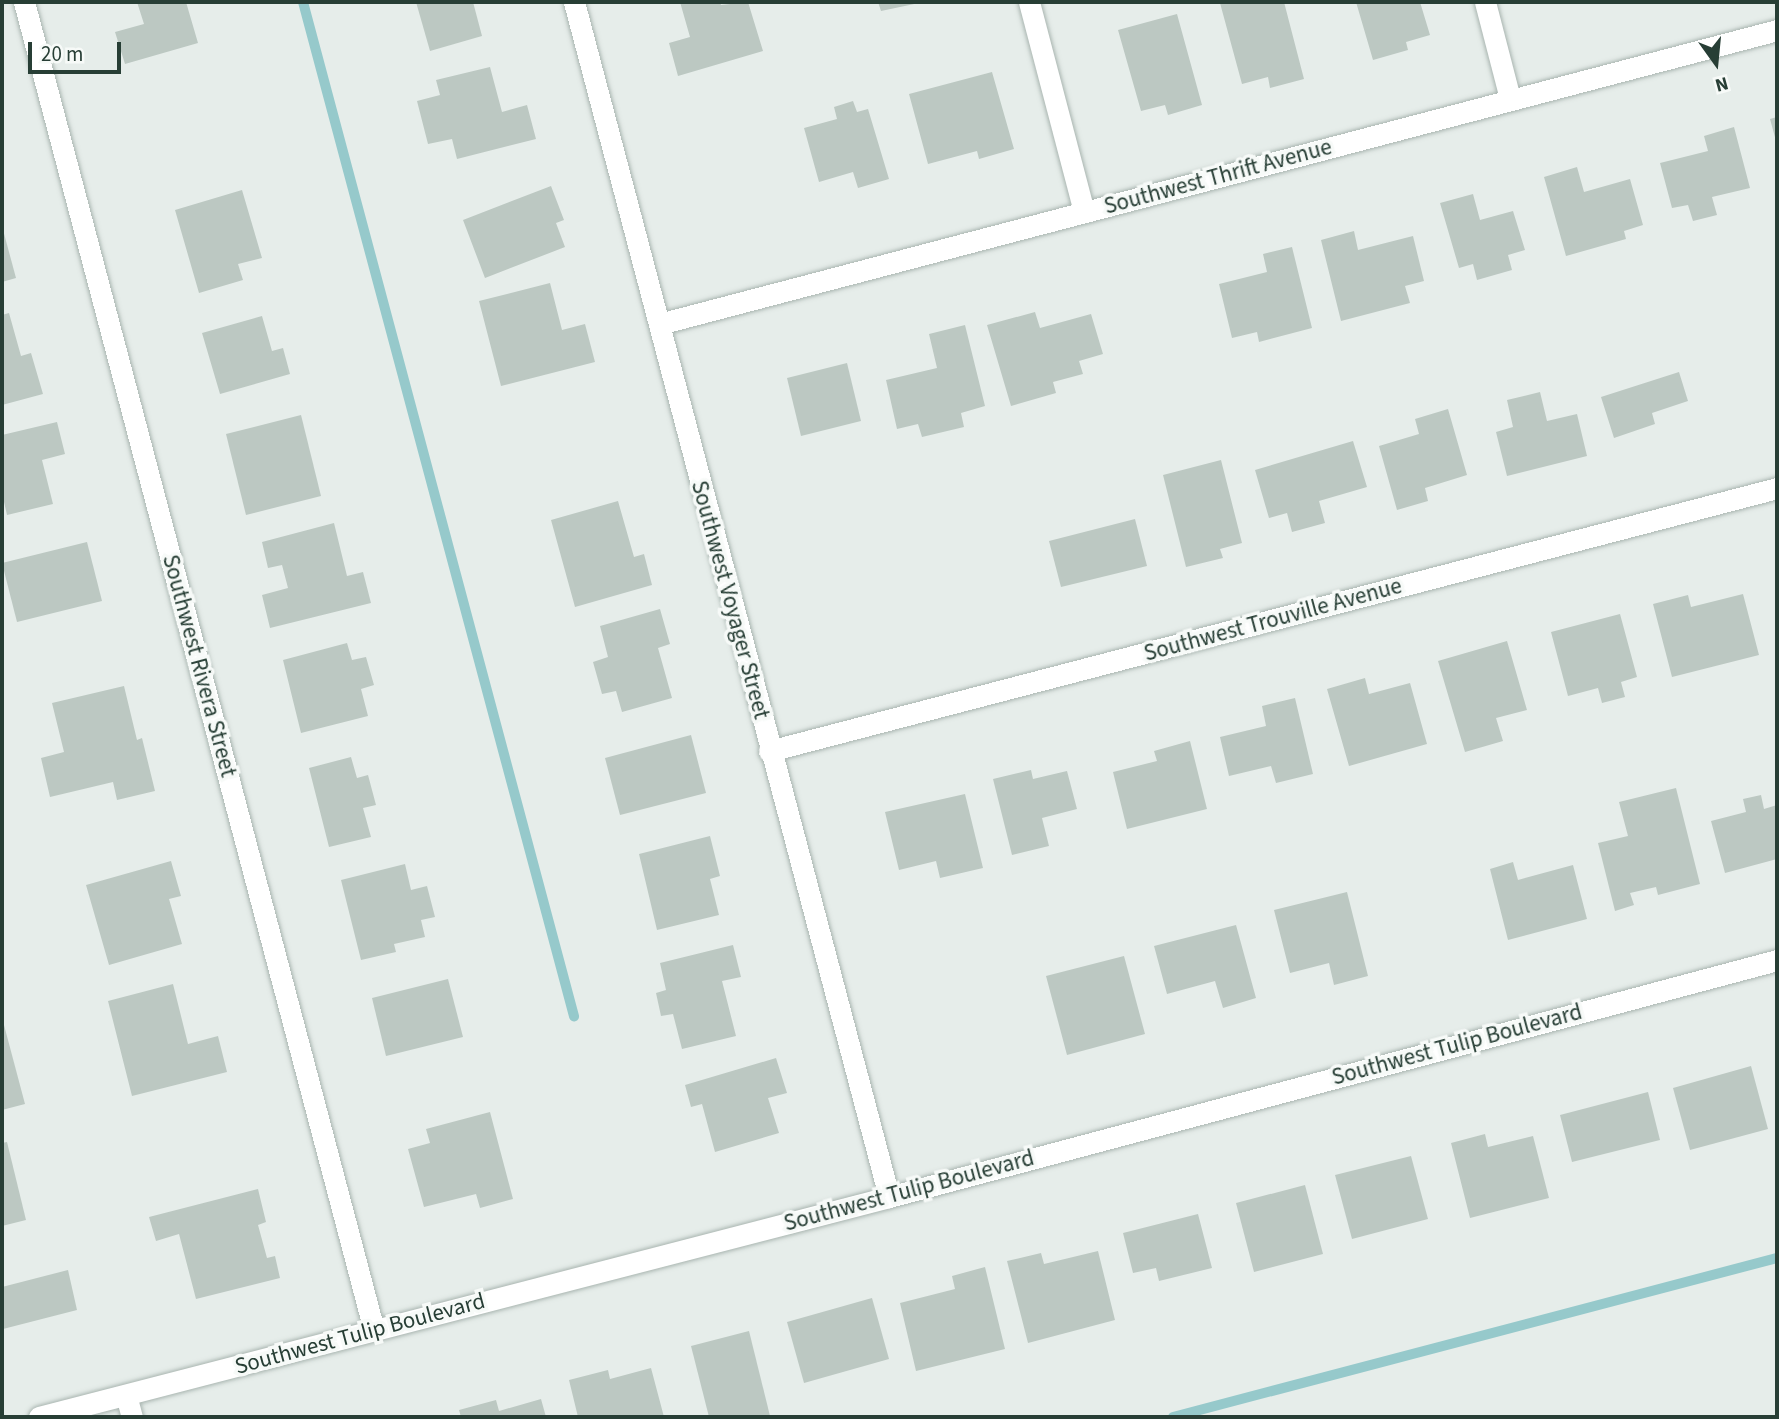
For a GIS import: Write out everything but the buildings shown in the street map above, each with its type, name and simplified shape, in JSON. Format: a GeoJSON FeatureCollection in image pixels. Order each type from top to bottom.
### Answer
{"type":"FeatureCollection","features":[{"type":"Feature","properties":{"kind":"street","name":"Southwest Rivera Street"},"geometry":{"type":"LineString","coordinates":[[24,2],[374,1331]]}},
{"type":"Feature","properties":{"kind":"street","name":"Southwest Voyager Street"},"geometry":{"type":"LineString","coordinates":[[574,2],[888,1198]]}},
{"type":"Feature","properties":{"kind":"street"},"geometry":{"type":"LineString","coordinates":[[1029,2],[1084,212]]}},
{"type":"Feature","properties":{"kind":"street"},"geometry":{"type":"LineString","coordinates":[[1485,2],[1510,99]]}},
{"type":"Feature","properties":{"kind":"street","name":"Southwest Thrift Avenue"},"geometry":{"type":"LineString","coordinates":[[659,324],[1777,30]]}},
{"type":"Feature","properties":{"kind":"street","name":"Southwest Trouville Avenue"},"geometry":{"type":"LineString","coordinates":[[769,751],[1777,488]]}},
{"type":"Feature","properties":{"kind":"street","name":"Southwest Tulip Boulevard"},"geometry":{"type":"LineString","coordinates":[[39,1417],[888,1198],[1777,960]]}},
{"type":"Feature","properties":{"kind":"street"},"geometry":{"type":"LineString","coordinates":[[126,1395],[132,1417]]}},
{"type":"Feature","properties":{"kind":"waterway"},"geometry":{"type":"LineString","coordinates":[[303,2],[574,1016]]}},
{"type":"Feature","properties":{"kind":"waterway"},"geometry":{"type":"LineString","coordinates":[[1173,1417],[1777,1258]]}}]}
